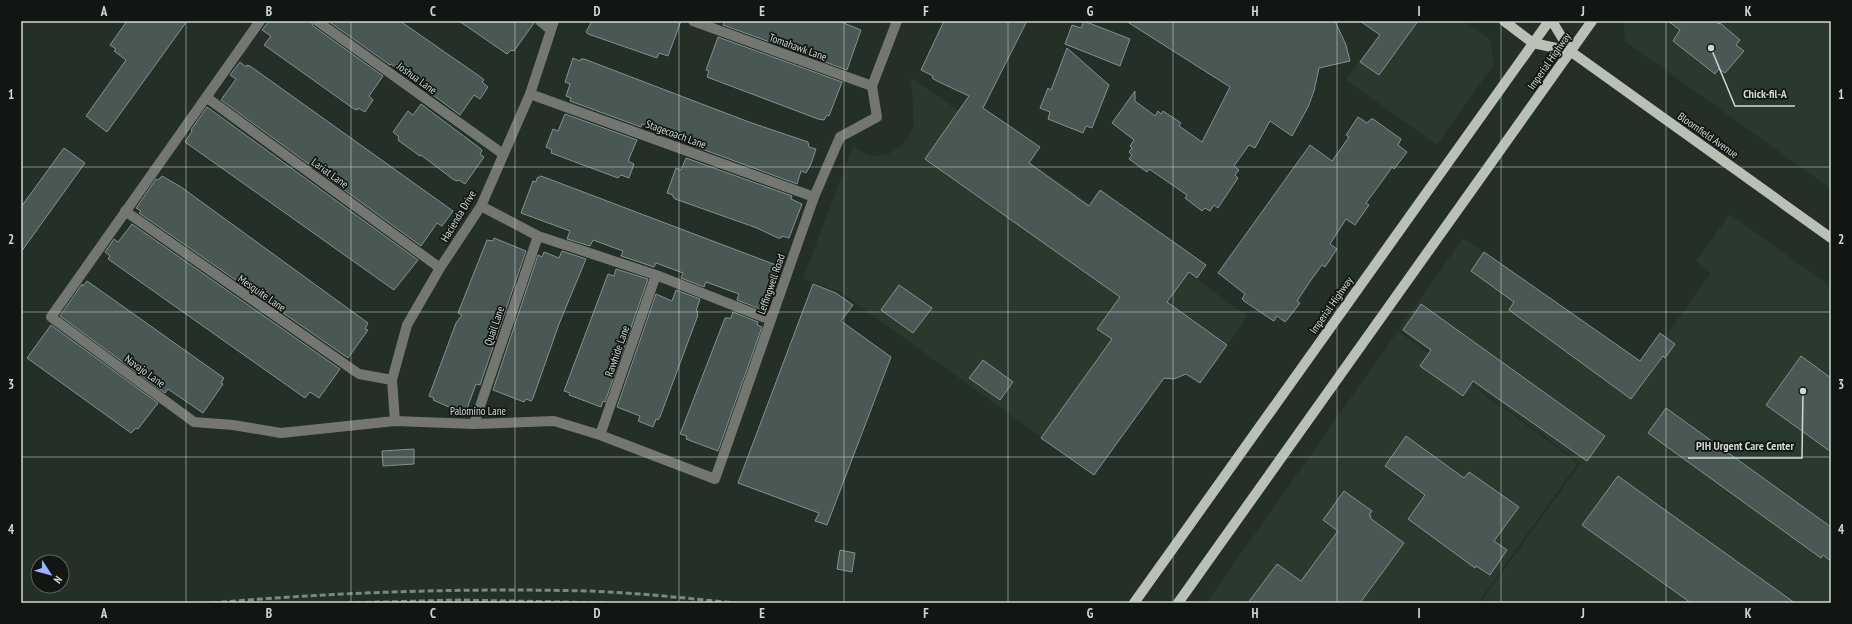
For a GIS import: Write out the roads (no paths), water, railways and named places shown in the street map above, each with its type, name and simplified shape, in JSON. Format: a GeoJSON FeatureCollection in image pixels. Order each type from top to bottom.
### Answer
{"type":"FeatureCollection","features":[{"type":"Feature","properties":{"kind":"main road","name":"Bloomfield Avenue"},"geometry":{"type":"LineString","coordinates":[[1504,21],[1533,43],[1570,52],[1831,238]]}},
{"type":"Feature","properties":{"kind":"main road","name":"Imperial Highway"},"geometry":{"type":"LineString","coordinates":[[1134,603],[1549,21]]}},
{"type":"Feature","properties":{"kind":"main road","name":"Bloomfield Avenue"},"geometry":{"type":"LineString","coordinates":[[1552,21],[1570,52]]}},
{"type":"Feature","properties":{"kind":"main road","name":"Imperial Highway"},"geometry":{"type":"LineString","coordinates":[[1178,603],[1592,21]]}},
{"type":"Feature","properties":{"kind":"street"},"geometry":{"type":"LineString","coordinates":[[126,211],[260,21]]}},
{"type":"Feature","properties":{"kind":"street","name":"Joshua Lane"},"geometry":{"type":"LineString","coordinates":[[317,21],[503,154]]}},
{"type":"Feature","properties":{"kind":"street"},"geometry":{"type":"LineString","coordinates":[[540,21],[552,25]]}},
{"type":"Feature","properties":{"kind":"street","name":"Tomahawk Lane"},"geometry":{"type":"LineString","coordinates":[[693,21],[872,86]]}},
{"type":"Feature","properties":{"kind":"street"},"geometry":{"type":"LineString","coordinates":[[872,86],[897,21]]}},
{"type":"Feature","properties":{"kind":"street","name":"Hacienda Drive"},"geometry":{"type":"LineString","coordinates":[[395,422],[392,380],[407,325],[440,268],[481,206],[530,94],[552,25]]}},
{"type":"Feature","properties":{"kind":"street","name":"Leffingwell Road"},"geometry":{"type":"LineString","coordinates":[[715,479],[814,197],[840,137],[877,117],[872,86]]}},
{"type":"Feature","properties":{"kind":"street","name":"Stagecoach Lane"},"geometry":{"type":"LineString","coordinates":[[530,94],[814,197]]}},
{"type":"Feature","properties":{"kind":"street","name":"Lariat Lane"},"geometry":{"type":"LineString","coordinates":[[206,97],[440,268]]}},
{"type":"Feature","properties":{"kind":"street"},"geometry":{"type":"LineString","coordinates":[[481,206],[538,236],[656,275],[771,320]]}},
{"type":"Feature","properties":{"kind":"street","name":"Navajo Lane"},"geometry":{"type":"LineString","coordinates":[[126,211],[51,318],[194,422],[233,425]]}},
{"type":"Feature","properties":{"kind":"street","name":"Mesquite Lane"},"geometry":{"type":"LineString","coordinates":[[126,211],[359,374],[392,380]]}},
{"type":"Feature","properties":{"kind":"street","name":"Quail Lane"},"geometry":{"type":"LineString","coordinates":[[474,424],[538,236]]}},
{"type":"Feature","properties":{"kind":"street","name":"Rawhide Lane"},"geometry":{"type":"LineString","coordinates":[[600,435],[656,275]]}},
{"type":"Feature","properties":{"kind":"street","name":"Palomino Lane"},"geometry":{"type":"LineString","coordinates":[[233,425],[281,433],[395,422],[474,424],[554,421],[600,435],[715,479]]}},
{"type":"Feature","properties":{"kind":"railway"},"geometry":{"type":"LineString","coordinates":[[212,603],[306,596],[495,590],[589,591],[734,603]]}},
{"type":"Feature","properties":{"kind":"railway"},"geometry":{"type":"LineString","coordinates":[[347,603],[460,600],[608,603]]}},
{"type":"Feature","properties":{"kind":"place","name":"Chick-fil-A"},"geometry":{"type":"Point","coordinates":[1711,48]}},
{"type":"Feature","properties":{"kind":"place","name":"PIH Urgent Care Center"},"geometry":{"type":"Point","coordinates":[1803,391]}}]}
